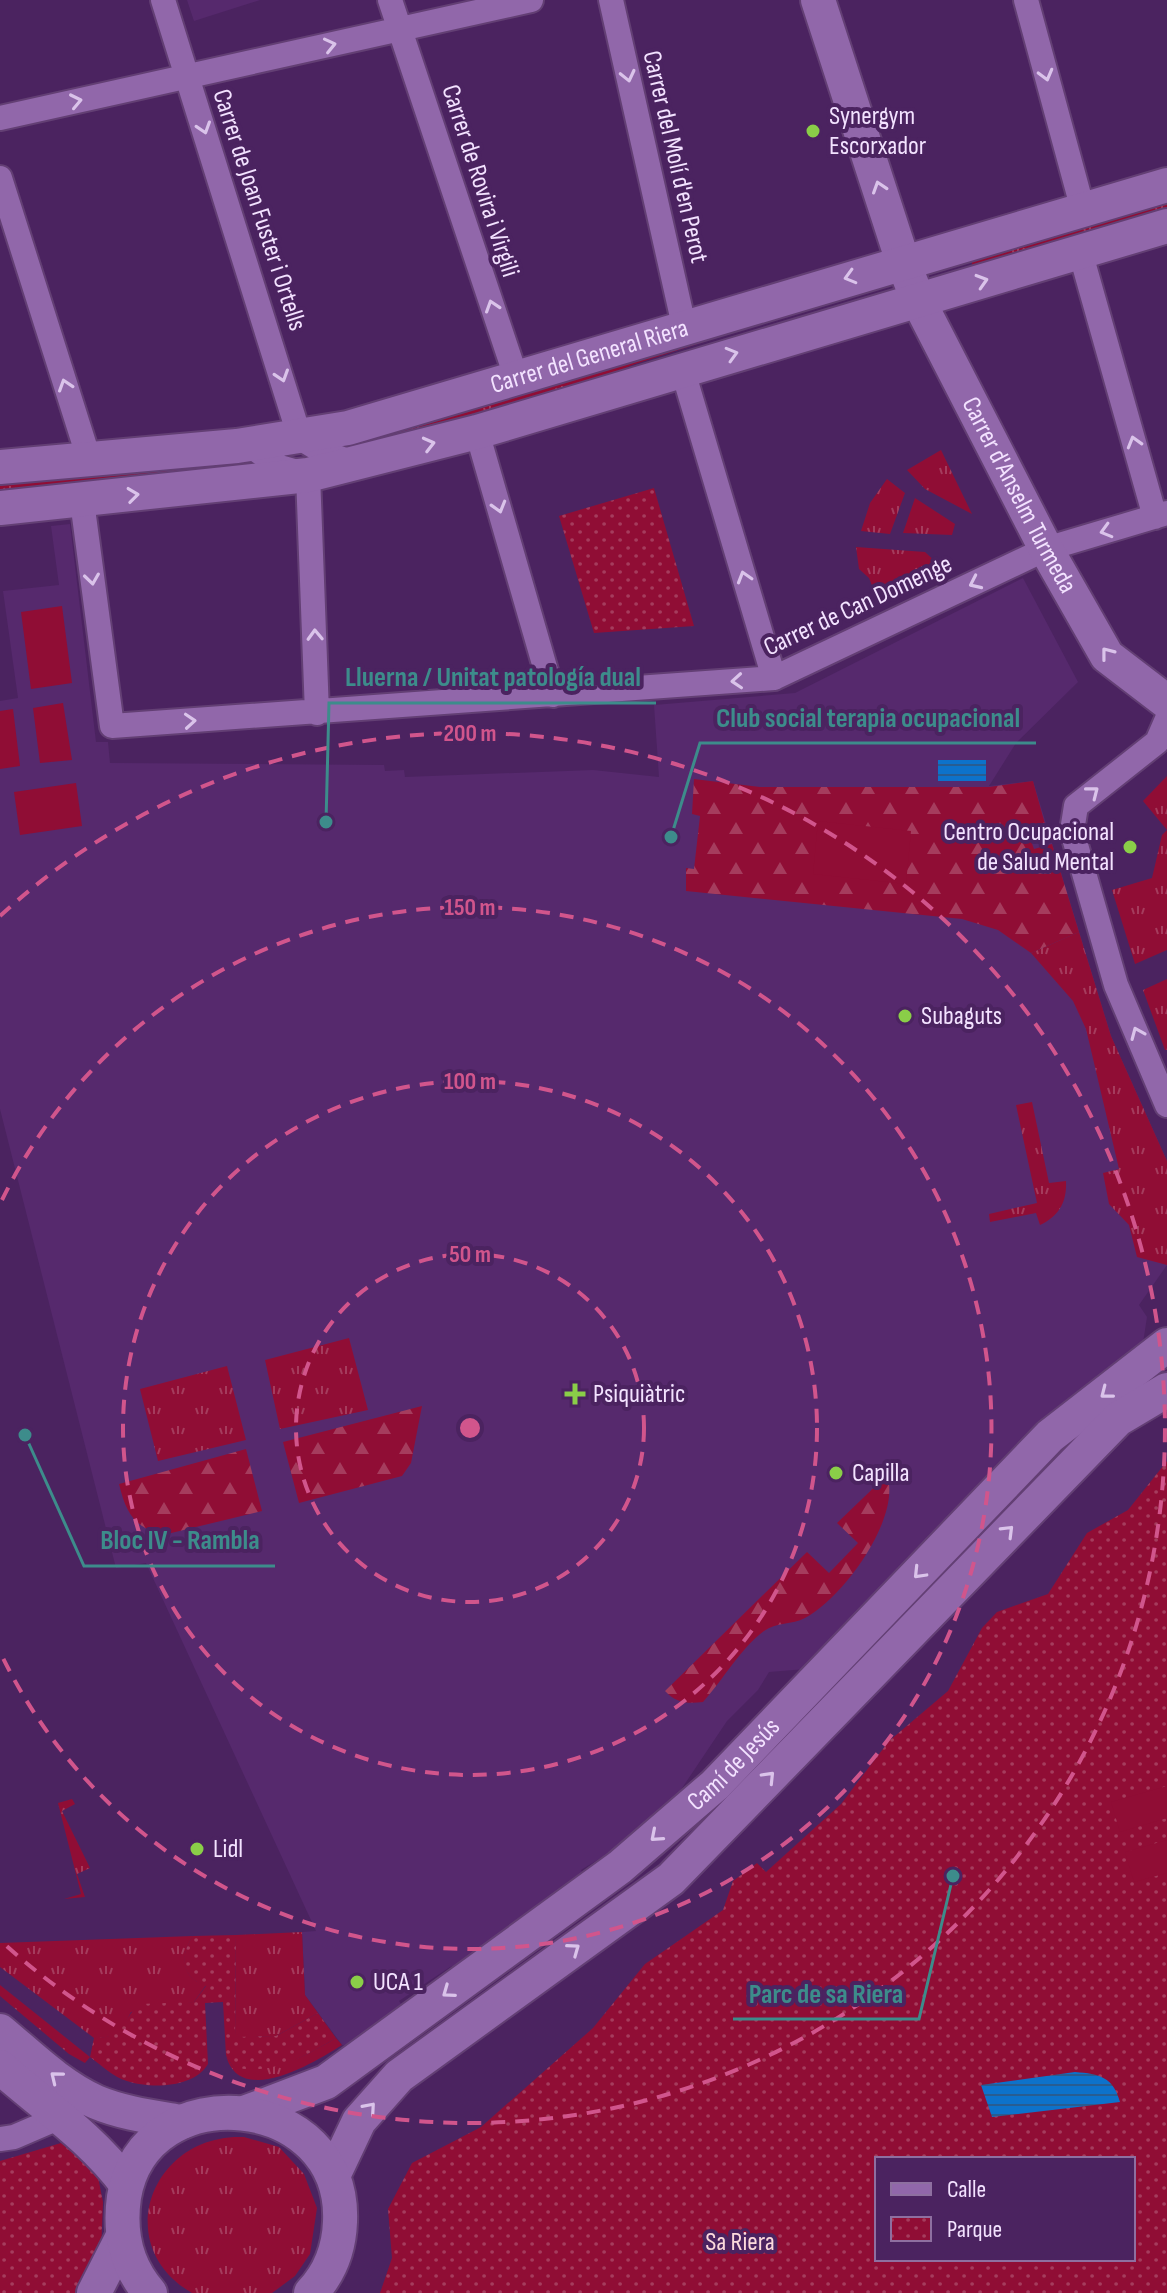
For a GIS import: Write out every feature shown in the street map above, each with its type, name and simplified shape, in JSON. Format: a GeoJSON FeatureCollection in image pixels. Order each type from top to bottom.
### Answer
{"type":"FeatureCollection","features":[{"type":"Feature","properties":{"kind":"main road","name":"Carrer d'Anselm Turmeda"},"geometry":{"type":"LineString","coordinates":[[818,0],[918,300],[1046,549],[1107,656],[1167,702]]}},
{"type":"Feature","properties":{"kind":"main road","name":"Carrer del General Riera"},"geometry":{"type":"LineString","coordinates":[[0,467],[300,438],[517,380],[684,326],[1167,185]]}},
{"type":"Feature","properties":{"kind":"main road","name":"Carrer del General Riera"},"geometry":{"type":"LineString","coordinates":[[0,508],[308,475],[477,432],[682,368],[1167,226]]}},
{"type":"Feature","properties":{"kind":"main road","name":"Camí de Jesús"},"geometry":{"type":"LineString","coordinates":[[247,2112],[326,2082],[620,1867],[715,1785],[1050,1436],[1167,1345]]}},
{"type":"Feature","properties":{"kind":"main road","name":"Camí de Jesús"},"geometry":{"type":"LineString","coordinates":[[333,2176],[359,2121],[399,2076],[671,1879],[1118,1419],[1167,1390]]}},
{"type":"Feature","properties":{"kind":"main road"},"geometry":{"type":"LineString","coordinates":[[0,2031],[67,2086],[96,2102],[131,2113],[181,2122]]}},
{"type":"Feature","properties":{"kind":"main road"},"geometry":{"type":"LineString","coordinates":[[0,2067],[95,2146],[126,2184]]}},
{"type":"Feature","properties":{"kind":"main road"},"geometry":{"type":"LineString","coordinates":[[94,2293],[122,2238],[126,2184],[141,2157],[181,2122],[214,2112],[247,2112],[289,2126],[307,2139],[333,2176],[341,2208],[339,2242],[325,2275],[311,2293]]}},
{"type":"Feature","properties":{"kind":"main road"},"geometry":{"type":"LineString","coordinates":[[122,2238],[139,2281],[150,2293]]}},
{"type":"Feature","properties":{"kind":"street","name":"Carrer de Joan Fuster i Ortells"},"geometry":{"type":"LineString","coordinates":[[163,0],[300,438]]}},
{"type":"Feature","properties":{"kind":"street","name":"Carrer de Rovira i Virgili"},"geometry":{"type":"LineString","coordinates":[[390,0],[517,380]]}},
{"type":"Feature","properties":{"kind":"street"},"geometry":{"type":"LineString","coordinates":[[0,118],[531,0]]}},
{"type":"Feature","properties":{"kind":"street","name":"Carrer del Molí d'en Perot"},"geometry":{"type":"LineString","coordinates":[[611,0],[684,326]]}},
{"type":"Feature","properties":{"kind":"street"},"geometry":{"type":"LineString","coordinates":[[1026,0],[1083,210]]}},
{"type":"Feature","properties":{"kind":"street"},"geometry":{"type":"LineString","coordinates":[[0,178],[89,459]]}},
{"type":"Feature","properties":{"kind":"street"},"geometry":{"type":"LineString","coordinates":[[1080,251],[1161,515]]}},
{"type":"Feature","properties":{"kind":"street"},"geometry":{"type":"LineString","coordinates":[[682,368],[774,678]]}},
{"type":"Feature","properties":{"kind":"street"},"geometry":{"type":"LineString","coordinates":[[477,432],[553,695]]}},
{"type":"Feature","properties":{"kind":"street"},"geometry":{"type":"LineString","coordinates":[[300,438],[323,452],[354,463]]}},
{"type":"Feature","properties":{"kind":"street"},"geometry":{"type":"LineString","coordinates":[[248,444],[280,467],[308,475],[317,713]]}},
{"type":"Feature","properties":{"kind":"street","name":"Carrer de Can Domenge"},"geometry":{"type":"LineString","coordinates":[[82,501],[112,726],[774,678],[1046,549],[1161,515]]}},
{"type":"Feature","properties":{"kind":"street"},"geometry":{"type":"LineString","coordinates":[[1167,719],[1157,742],[1076,806],[1072,831],[1116,985],[1167,1105]]}},
{"type":"Feature","properties":{"kind":"street"},"geometry":{"type":"LineString","coordinates":[[0,2139],[14,2137],[96,2102]]}},
{"type":"Feature","properties":{"kind":"shaded area"},"geometry":{"type":"Polygon","coordinates":[[[187,0],[260,0],[194,21],[187,0]]]}},
{"type":"Feature","properties":{"kind":"shaded area","name":"Psiquiàtric"},"geometry":{"type":"Polygon","coordinates":[[[70,524],[96,742],[108,742],[110,763],[384,765],[385,771],[404,770],[405,777],[593,770],[659,777],[654,705],[795,693],[1023,578],[1078,682],[1016,743],[989,786],[1033,781],[1111,1036],[1167,1161],[1167,1265],[1139,1305],[1147,1317],[1143,1343],[806,1669],[769,1672],[758,1690],[727,1721],[670,1806],[635,1837],[581,1870],[584,1876],[463,1963],[450,1967],[399,2001],[402,2005],[352,2047],[342,2045],[305,1995],[302,1932],[316,1931],[146,1563],[116,1568],[0,1109],[0,701],[18,698],[3,591],[59,585],[51,526],[70,524]]]}},
{"type":"Feature","properties":{"kind":"green space"},"geometry":{"type":"Polygon","coordinates":[[[1167,201],[1167,215],[975,272],[970,258],[1167,201]]]}},
{"type":"Feature","properties":{"kind":"green space"},"geometry":{"type":"Polygon","coordinates":[[[849,295],[635,364],[563,393],[342,451],[337,444],[849,295]]]}},
{"type":"Feature","properties":{"kind":"green space"},"geometry":{"type":"Polygon","coordinates":[[[941,450],[972,514],[925,489],[907,470],[941,450]]]}},
{"type":"Feature","properties":{"kind":"green space"},"geometry":{"type":"Polygon","coordinates":[[[230,461],[231,475],[0,494],[0,480],[230,461]]]}},
{"type":"Feature","properties":{"kind":"green space"},"geometry":{"type":"Polygon","coordinates":[[[887,479],[905,493],[890,534],[861,531],[870,503],[887,479]]]}},
{"type":"Feature","properties":{"kind":"green space"},"geometry":{"type":"Polygon","coordinates":[[[654,488],[694,626],[594,633],[559,516],[654,488]]]}},
{"type":"Feature","properties":{"kind":"green space"},"geometry":{"type":"Polygon","coordinates":[[[915,498],[955,524],[952,535],[903,533],[915,498]]]}},
{"type":"Feature","properties":{"kind":"green space"},"geometry":{"type":"Polygon","coordinates":[[[856,547],[925,552],[938,564],[877,598],[869,578],[859,569],[856,547]]]}},
{"type":"Feature","properties":{"kind":"green space"},"geometry":{"type":"Polygon","coordinates":[[[62,606],[72,683],[31,689],[21,612],[62,606]]]}},
{"type":"Feature","properties":{"kind":"green space"},"geometry":{"type":"Polygon","coordinates":[[[63,703],[72,760],[40,763],[33,708],[63,703]]]}},
{"type":"Feature","properties":{"kind":"green space"},"geometry":{"type":"Polygon","coordinates":[[[13,709],[20,766],[0,769],[0,711],[13,709]]]}},
{"type":"Feature","properties":{"kind":"green space"},"geometry":{"type":"Polygon","coordinates":[[[1167,776],[1167,830],[1143,801],[1167,776]]]}},
{"type":"Feature","properties":{"kind":"green space"},"geometry":{"type":"Polygon","coordinates":[[[694,779],[760,787],[989,787],[1033,781],[1047,831],[1030,838],[1034,849],[1052,844],[1079,932],[1031,953],[998,930],[962,919],[686,891],[686,868],[694,869],[700,816],[692,814],[694,779]]]}},
{"type":"Feature","properties":{"kind":"green space"},"geometry":{"type":"Polygon","coordinates":[[[76,783],[82,826],[20,835],[14,792],[76,783]]]}},
{"type":"Feature","properties":{"kind":"green space"},"geometry":{"type":"Polygon","coordinates":[[[818,821],[911,831],[906,884],[813,874],[818,821]]]}},
{"type":"Feature","properties":{"kind":"green space"},"geometry":{"type":"Polygon","coordinates":[[[1167,830],[1167,950],[1135,964],[1112,890],[1152,878],[1162,835],[1167,830]]]}},
{"type":"Feature","properties":{"kind":"green space"},"geometry":{"type":"Polygon","coordinates":[[[1079,932],[1111,1036],[1167,1161],[1167,1265],[1137,1257],[1129,1225],[1109,1204],[1103,1173],[1119,1169],[1086,1029],[1073,1001],[1031,953],[1079,932]]]}},
{"type":"Feature","properties":{"kind":"green space"},"geometry":{"type":"Polygon","coordinates":[[[1167,979],[1167,1050],[1165,1050],[1143,990],[1167,979]]]}},
{"type":"Feature","properties":{"kind":"green space"},"geometry":{"type":"Polygon","coordinates":[[[1032,1102],[1049,1183],[1066,1181],[1063,1202],[1057,1213],[1040,1225],[1036,1213],[990,1222],[989,1214],[1037,1203],[1016,1105],[1032,1102]]]}},
{"type":"Feature","properties":{"kind":"green space"},"geometry":{"type":"Polygon","coordinates":[[[349,1338],[368,1410],[280,1429],[265,1360],[349,1338]]]}},
{"type":"Feature","properties":{"kind":"green space"},"geometry":{"type":"Polygon","coordinates":[[[227,1366],[246,1440],[158,1461],[140,1389],[227,1366]]]}},
{"type":"Feature","properties":{"kind":"green space"},"geometry":{"type":"Polygon","coordinates":[[[422,1406],[411,1463],[402,1476],[299,1503],[283,1442],[422,1406]]]}},
{"type":"Feature","properties":{"kind":"green space"},"geometry":{"type":"Polygon","coordinates":[[[246,1449],[262,1511],[163,1535],[145,1528],[128,1511],[119,1484],[246,1449]]]}},
{"type":"Feature","properties":{"kind":"green space","name":"Sa Riera"},"geometry":{"type":"Polygon","coordinates":[[[1167,1461],[1167,2293],[380,2293],[392,2258],[388,2209],[412,2163],[481,2127],[593,2028],[645,1964],[723,1910],[733,1881],[757,1863],[766,1872],[841,1804],[889,1741],[948,1691],[982,1628],[997,1612],[1048,1594],[1087,1533],[1128,1510],[1167,1461]]]}},
{"type":"Feature","properties":{"kind":"green space"},"geometry":{"type":"Polygon","coordinates":[[[887,1475],[889,1493],[886,1513],[877,1534],[866,1556],[836,1594],[805,1618],[774,1626],[755,1638],[703,1702],[682,1702],[665,1691],[807,1552],[829,1573],[858,1543],[837,1523],[887,1475]]]}},
{"type":"Feature","properties":{"kind":"green space"},"geometry":{"type":"Polygon","coordinates":[[[1167,1786],[1167,1818],[1120,1832],[1111,1802],[1167,1786]]]}},
{"type":"Feature","properties":{"kind":"green space"},"geometry":{"type":"Polygon","coordinates":[[[72,1799],[75,1804],[62,1811],[90,1868],[77,1874],[85,1897],[64,1899],[81,1894],[58,1803],[72,1799]]]}},
{"type":"Feature","properties":{"kind":"green space"},"geometry":{"type":"Polygon","coordinates":[[[1167,1840],[1167,1873],[1134,1882],[1125,1852],[1167,1840]]]}},
{"type":"Feature","properties":{"kind":"green space"},"geometry":{"type":"Polygon","coordinates":[[[302,1932],[305,1995],[318,2013],[276,2036],[235,2038],[236,1935],[302,1932]]]}},
{"type":"Feature","properties":{"kind":"green space"},"geometry":{"type":"Polygon","coordinates":[[[236,1935],[235,2037],[276,2036],[318,2013],[336,2038],[299,2058],[274,2067],[233,2067],[226,2055],[223,2002],[205,2003],[208,2064],[193,2078],[171,2084],[137,2084],[117,2077],[90,2057],[94,2038],[116,2032],[139,2004],[194,2002],[206,1986],[191,1978],[185,1966],[184,1958],[193,1936],[236,1935]]]}},
{"type":"Feature","properties":{"kind":"green space"},"geometry":{"type":"Polygon","coordinates":[[[193,1936],[186,1951],[185,1965],[192,1977],[206,1985],[194,2002],[131,2012],[117,2032],[101,2038],[94,2038],[0,1967],[0,1943],[193,1936]]]}},
{"type":"Feature","properties":{"kind":"green space"},"geometry":{"type":"Polygon","coordinates":[[[0,1985],[90,2057],[85,2063],[69,2054],[0,1996],[0,1985]]]}},
{"type":"Feature","properties":{"kind":"green space"},"geometry":{"type":"Polygon","coordinates":[[[336,2038],[342,2045],[314,2062],[278,2077],[261,2080],[246,2078],[234,2071],[226,2055],[233,2067],[276,2065],[310,2053],[336,2038]]]}},
{"type":"Feature","properties":{"kind":"green space"},"geometry":{"type":"Polygon","coordinates":[[[244,2137],[279,2147],[304,2174],[317,2208],[310,2254],[295,2276],[272,2293],[192,2293],[167,2272],[152,2248],[148,2221],[152,2196],[165,2172],[185,2153],[212,2141],[244,2137]]]}},
{"type":"Feature","properties":{"kind":"green space"},"geometry":{"type":"Polygon","coordinates":[[[61,2143],[97,2172],[103,2202],[101,2253],[83,2293],[0,2293],[0,2161],[61,2143]]]}},
{"type":"Feature","properties":{"kind":"water"},"geometry":{"type":"Polygon","coordinates":[[[938,760],[986,760],[986,781],[938,781],[938,760]]]}},
{"type":"Feature","properties":{"kind":"water"},"geometry":{"type":"Polygon","coordinates":[[[1075,2072],[1104,2078],[1114,2087],[1120,2102],[992,2117],[981,2085],[1075,2072]]]}},
{"type":"Feature","properties":{"kind":"place","name":"Synergym Escorxador"},"geometry":{"type":"Point","coordinates":[813,131]}},
{"type":"Feature","properties":{"kind":"place","name":"Lluerna / Unitat patología dual"},"geometry":{"type":"Point","coordinates":[326,822]}},
{"type":"Feature","properties":{"kind":"place","name":"Club social terapia ocupacional"},"geometry":{"type":"Point","coordinates":[671,837]}},
{"type":"Feature","properties":{"kind":"place","name":"Centro Ocupacional de Salud Mental"},"geometry":{"type":"Point","coordinates":[1130,847]}},
{"type":"Feature","properties":{"kind":"place","name":"Subaguts"},"geometry":{"type":"Point","coordinates":[905,1016]}},
{"type":"Feature","properties":{"kind":"place","name":"Psiquiàtric"},"geometry":{"type":"Point","coordinates":[575,1394]}},
{"type":"Feature","properties":{"kind":"place","name":"Bloc IV - Rambla"},"geometry":{"type":"Point","coordinates":[25,1435]}},
{"type":"Feature","properties":{"kind":"place","name":"Capilla"},"geometry":{"type":"Point","coordinates":[836,1473]}},
{"type":"Feature","properties":{"kind":"place","name":"Lidl"},"geometry":{"type":"Point","coordinates":[197,1849]}},
{"type":"Feature","properties":{"kind":"place","name":"Parc de sa Riera"},"geometry":{"type":"Point","coordinates":[953,1876]}},
{"type":"Feature","properties":{"kind":"place","name":"UCA 1"},"geometry":{"type":"Point","coordinates":[357,1982]}}]}
